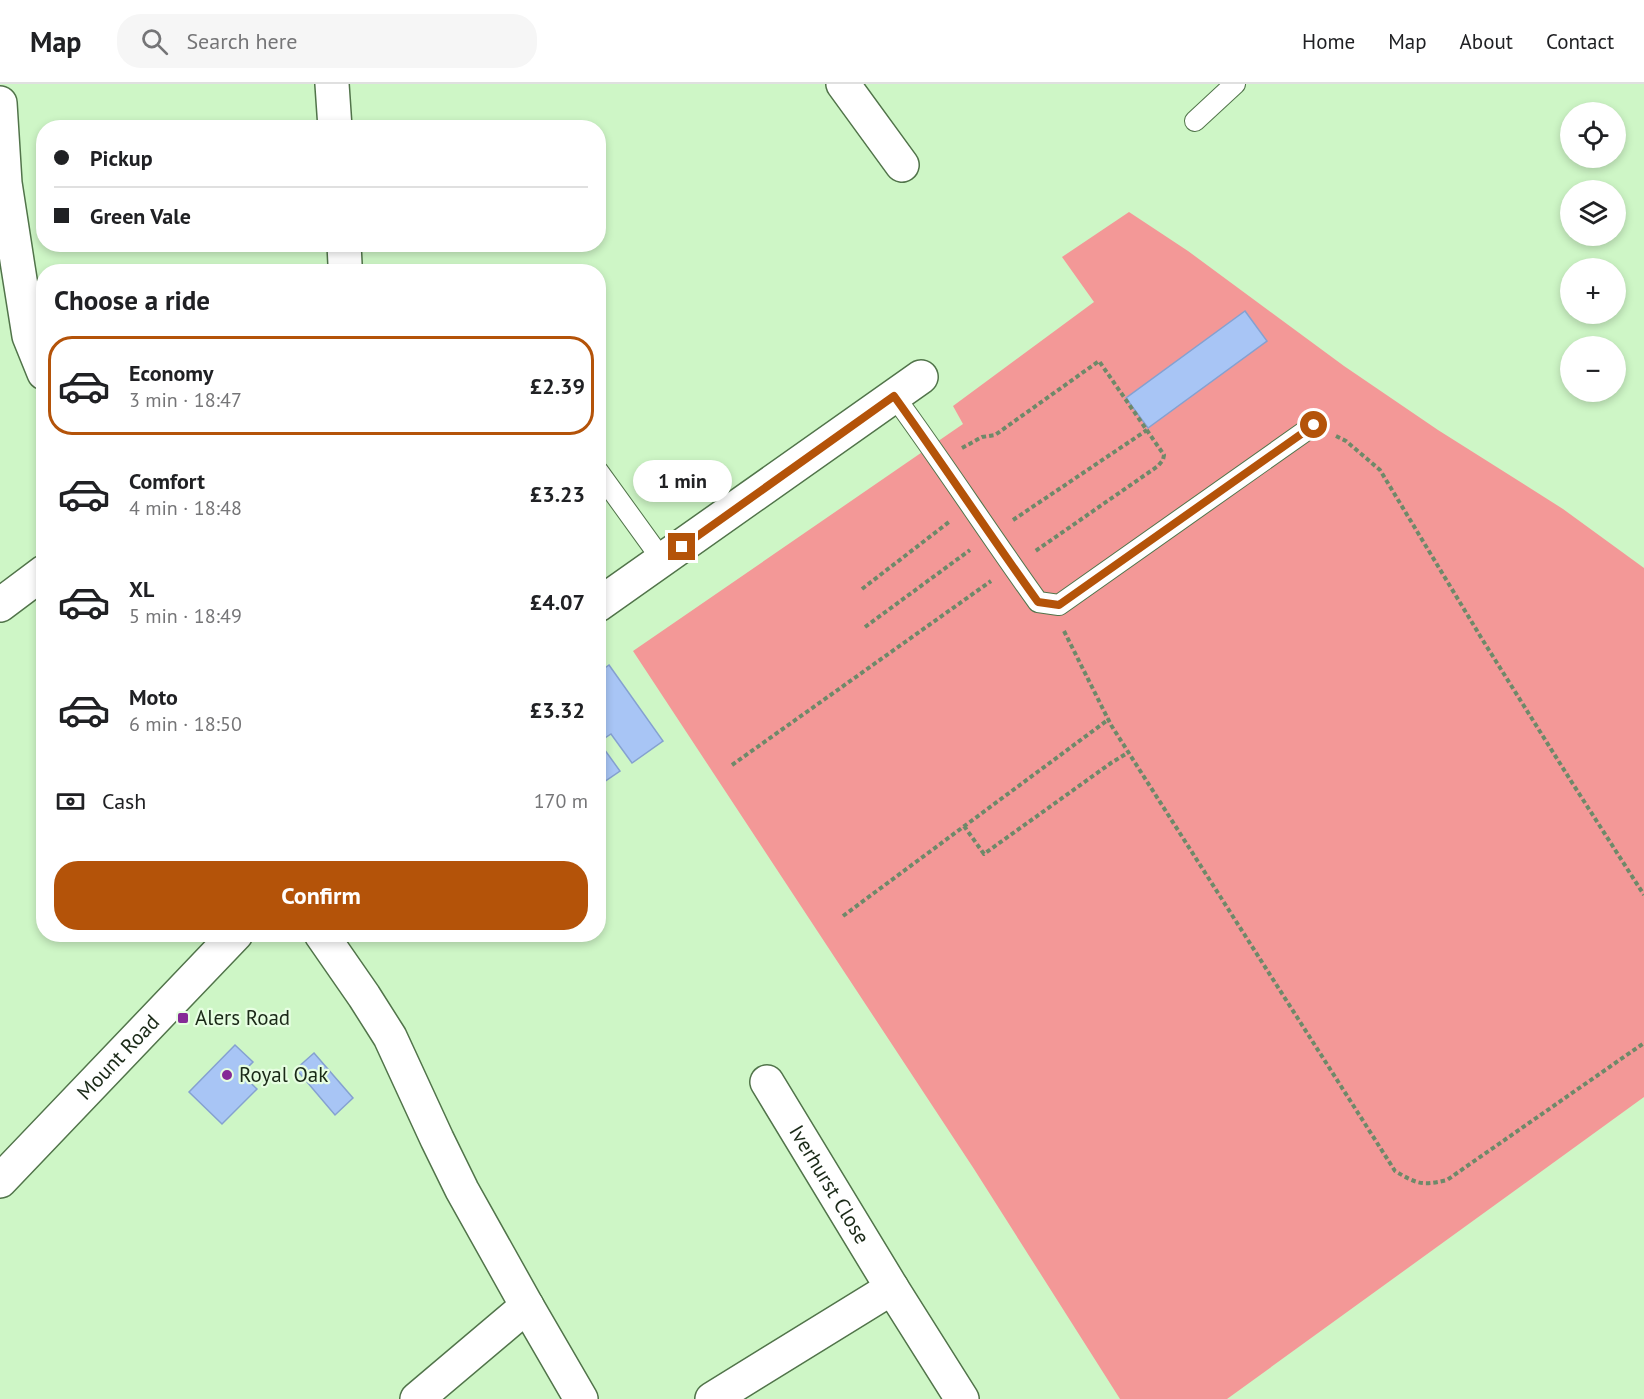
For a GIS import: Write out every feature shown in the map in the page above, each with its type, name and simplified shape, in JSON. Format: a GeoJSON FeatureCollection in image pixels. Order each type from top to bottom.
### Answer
{"type":"FeatureCollection","features":[{"type":"Feature","properties":{"kind":"street"},"geometry":{"type":"LineString","coordinates":[[332,84],[334,120]]}},
{"type":"Feature","properties":{"kind":"street"},"geometry":{"type":"LineString","coordinates":[[843,84],[902,165]]}},
{"type":"Feature","properties":{"kind":"street"},"geometry":{"type":"LineString","coordinates":[[0,103],[5,183],[29,336],[36,353]]}},
{"type":"Feature","properties":{"kind":"street"},"geometry":{"type":"LineString","coordinates":[[606,600],[921,377]]}},
{"type":"Feature","properties":{"kind":"street"},"geometry":{"type":"LineString","coordinates":[[0,605],[36,578]]}},
{"type":"Feature","properties":{"kind":"street","name":"Mount Road"},"geometry":{"type":"LineString","coordinates":[[0,1181],[228,942]]}},
{"type":"Feature","properties":{"kind":"street"},"geometry":{"type":"LineString","coordinates":[[327,942],[390,1037],[462,1190],[581,1399]]}},
{"type":"Feature","properties":{"kind":"street","name":"Iverhurst Close"},"geometry":{"type":"LineString","coordinates":[[767,1082],[962,1399]]}},
{"type":"Feature","properties":{"kind":"street"},"geometry":{"type":"LineString","coordinates":[[712,1399],[892,1288]]}},
{"type":"Feature","properties":{"kind":"street"},"geometry":{"type":"LineString","coordinates":[[417,1399],[527,1306]]}},
{"type":"Feature","properties":{"kind":"lane"},"geometry":{"type":"LineString","coordinates":[[1195,121],[1235,84]]}},
{"type":"Feature","properties":{"kind":"lane"},"geometry":{"type":"LineString","coordinates":[[894,396],[1038,602],[1059,605],[1314,425]]}},
{"type":"Feature","properties":{"kind":"lane"},"geometry":{"type":"LineString","coordinates":[[606,482],[663,561]]}},
{"type":"Feature","properties":{"kind":"path"},"geometry":{"type":"LineString","coordinates":[[732,765],[1012,566],[1158,466],[1164,460],[1164,455],[1099,360],[995,435],[975,439],[941,461]]}},
{"type":"Feature","properties":{"kind":"path"},"geometry":{"type":"LineString","coordinates":[[1314,425],[1346,441],[1380,470],[1501,670],[1644,895]]}},
{"type":"Feature","properties":{"kind":"path"},"geometry":{"type":"LineString","coordinates":[[865,627],[990,535],[1147,430]]}},
{"type":"Feature","properties":{"kind":"path"},"geometry":{"type":"LineString","coordinates":[[862,589],[970,505]]}},
{"type":"Feature","properties":{"kind":"path"},"geometry":{"type":"LineString","coordinates":[[1050,604],[1109,720],[1395,1171],[1414,1182],[1430,1184],[1447,1180],[1644,1042]]}},
{"type":"Feature","properties":{"kind":"path"},"geometry":{"type":"LineString","coordinates":[[843,916],[1109,720]]}},
{"type":"Feature","properties":{"kind":"path"},"geometry":{"type":"LineString","coordinates":[[964,826],[984,854],[1129,752]]}},
{"type":"Feature","properties":{"kind":"shaded area"},"geometry":{"type":"Polygon","coordinates":[[[1129,212],[1188,251],[1344,366],[1438,430],[1563,509],[1644,568],[1644,1097],[1227,1399],[1120,1399],[974,1169],[633,651],[963,424],[953,406],[1094,302],[1062,257],[1129,212]]]}},
{"type":"Feature","properties":{"kind":"building"},"geometry":{"type":"Polygon","coordinates":[[[1245,311],[1267,341],[1148,428],[1126,398],[1245,311]]]}},
{"type":"Feature","properties":{"kind":"building"},"geometry":{"type":"Polygon","coordinates":[[[609,665],[663,741],[632,763],[611,734],[606,737],[606,667],[609,665]]]}},
{"type":"Feature","properties":{"kind":"building"},"geometry":{"type":"Polygon","coordinates":[[[606,752],[620,771],[606,781],[606,752]]]}},
{"type":"Feature","properties":{"kind":"building"},"geometry":{"type":"Polygon","coordinates":[[[235,1045],[253,1062],[241,1074],[257,1089],[222,1124],[189,1092],[235,1045]]]}},
{"type":"Feature","properties":{"kind":"building"},"geometry":{"type":"Polygon","coordinates":[[[314,1053],[353,1098],[335,1115],[296,1069],[314,1053]]]}},
{"type":"Feature","properties":{"kind":"place","name":"Alers Road"},"geometry":{"type":"Point","coordinates":[183,1018]}},
{"type":"Feature","properties":{"kind":"place","name":"Royal Oak"},"geometry":{"type":"Point","coordinates":[227,1075]}},
{"type":"Feature","properties":{"kind":"route"},"geometry":{"type":"LineString","coordinates":[[682,547],[894,396],[1038,602],[1059,605],[1314,425]]}}]}
